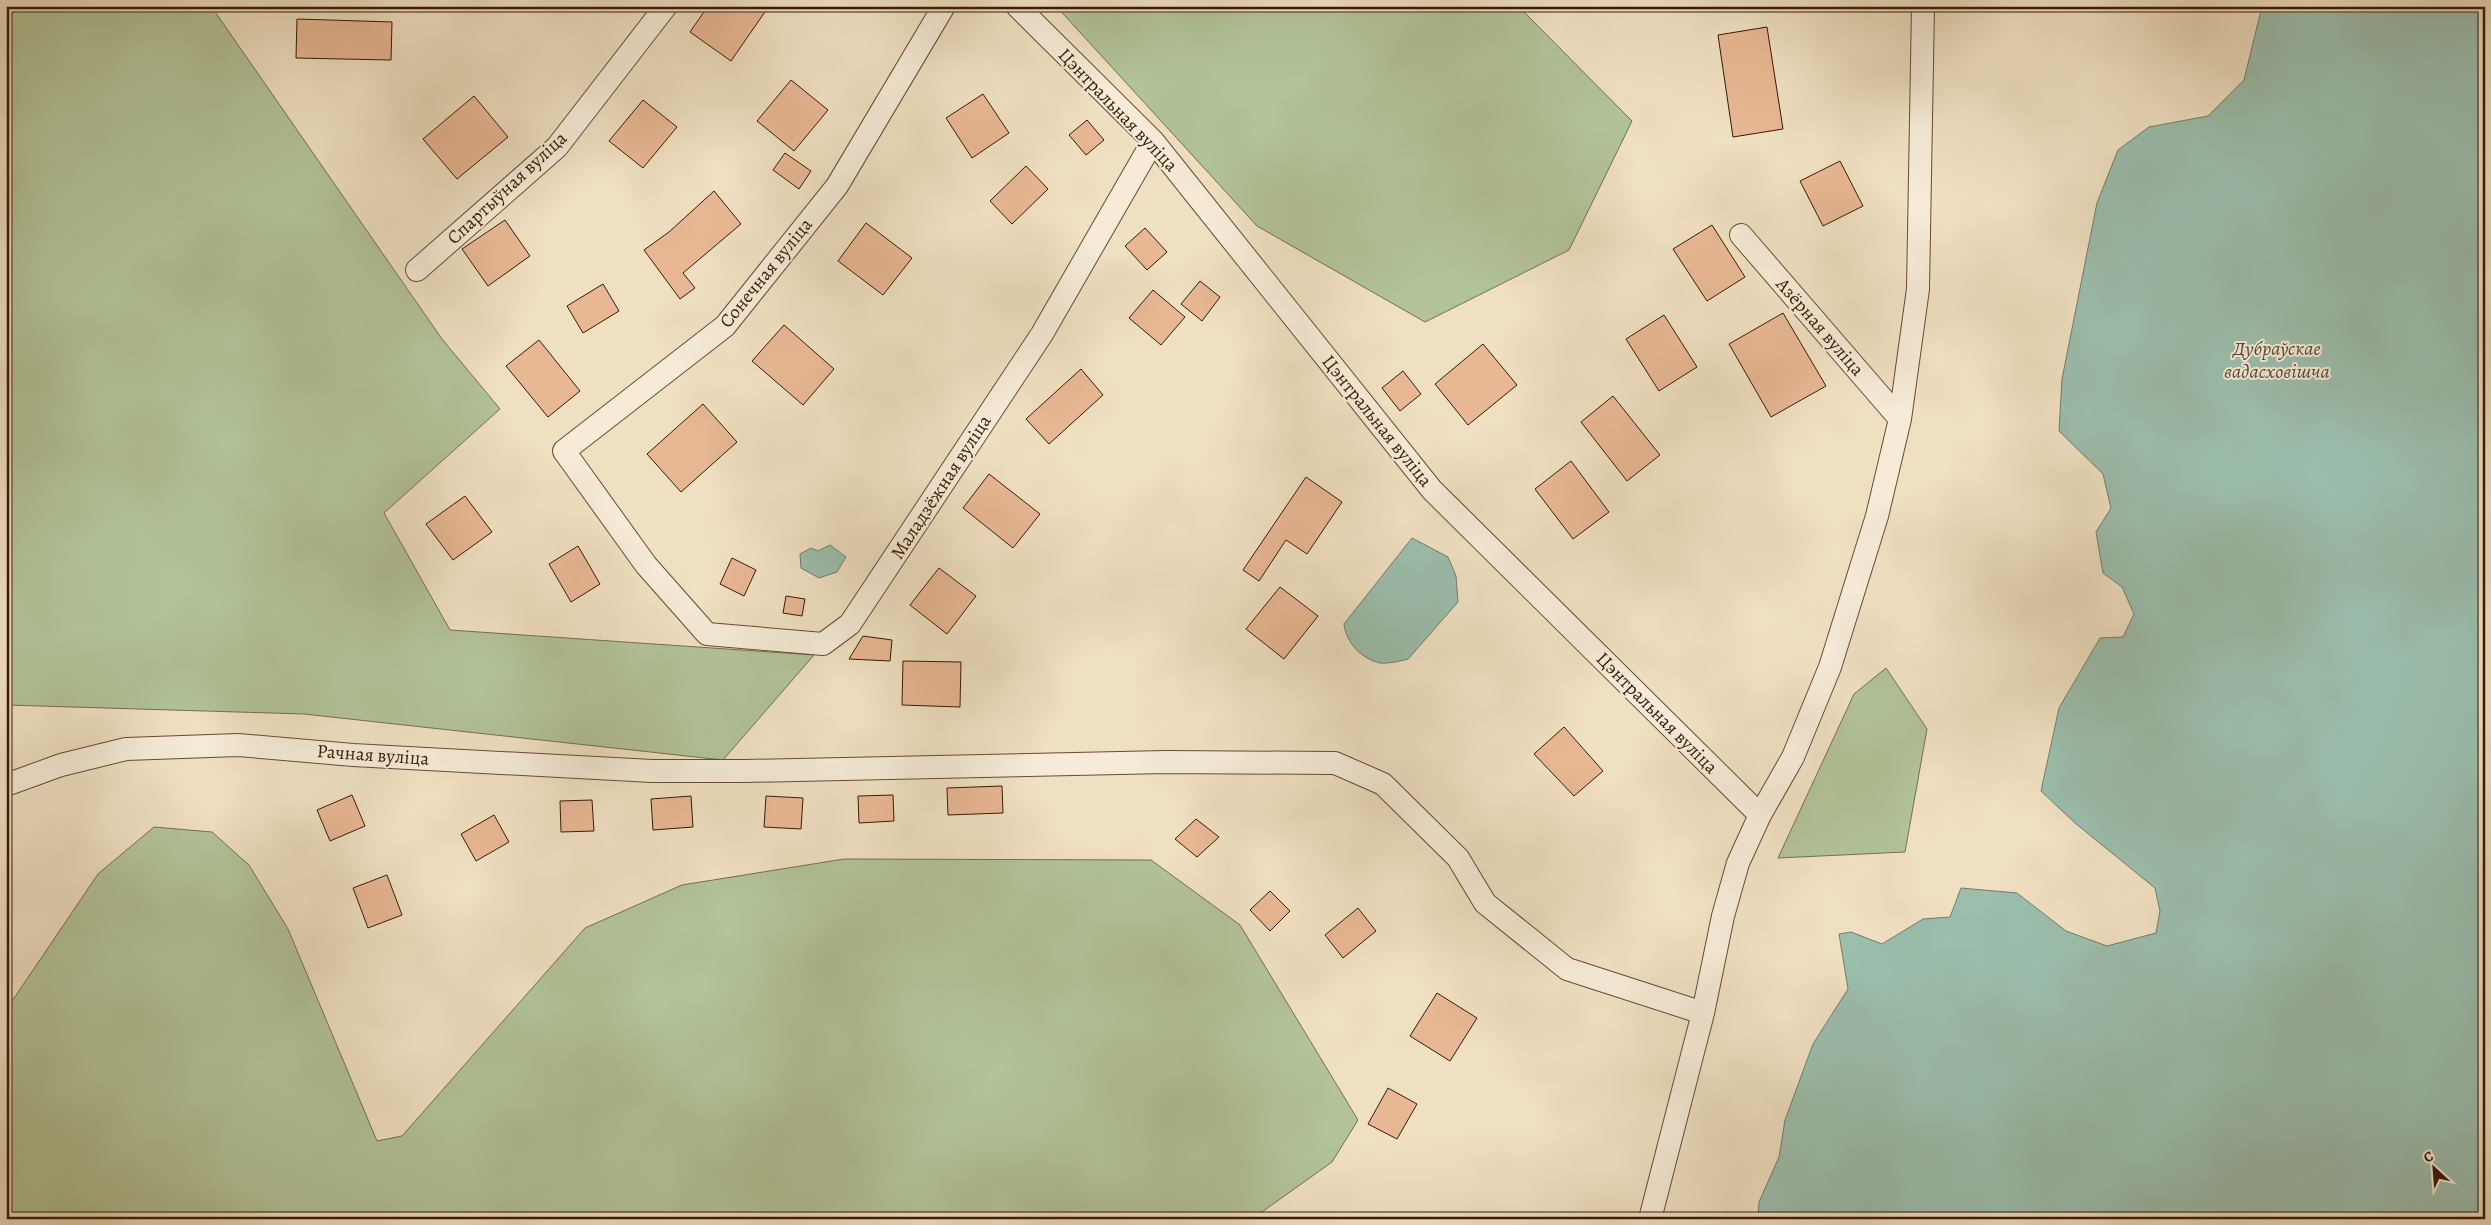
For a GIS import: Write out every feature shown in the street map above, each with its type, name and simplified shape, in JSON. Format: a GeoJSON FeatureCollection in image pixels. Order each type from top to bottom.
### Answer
{"type":"FeatureCollection","features":[{"type":"Feature","properties":{"kind":"street","name":"Спартыўная вуліца"},"geometry":{"type":"LineString","coordinates":[[417,270],[557,147],[666,6]]}},
{"type":"Feature","properties":{"kind":"street","name":"Сонечная вуліца"},"geometry":{"type":"LineString","coordinates":[[646,565],[564,451],[725,326],[837,186],[944,6]]}},
{"type":"Feature","properties":{"kind":"street","name":"Цэнтральная вуліца"},"geometry":{"type":"LineString","coordinates":[[1017,6],[1153,141],[1432,490],[1760,815]]}},
{"type":"Feature","properties":{"kind":"street"},"geometry":{"type":"LineString","coordinates":[[1650,1219],[1703,1013],[1728,898],[1738,863],[1760,815],[1793,757],[1830,668],[1877,516],[1900,420],[1918,289],[1923,6]]}},
{"type":"Feature","properties":{"kind":"street","name":"Маладзёжная вуліца"},"geometry":{"type":"LineString","coordinates":[[646,565],[707,634],[824,644],[850,624],[1042,334],[1153,141]]}},
{"type":"Feature","properties":{"kind":"street","name":"Азёрная вуліца"},"geometry":{"type":"LineString","coordinates":[[1741,235],[1900,420]]}},
{"type":"Feature","properties":{"kind":"street","name":"Рачная вуліца"},"geometry":{"type":"LineString","coordinates":[[6,785],[61,765],[126,749],[238,745],[353,755],[652,771],[744,771],[1156,762],[1335,763],[1383,784],[1458,858],[1485,903],[1566,969],[1703,1013]]}},
{"type":"Feature","properties":{"kind":"shaded area"},"geometry":{"type":"Polygon","coordinates":[[[6,6],[211,6],[442,339],[500,409],[384,513],[450,630],[814,655],[723,760],[304,714],[6,705],[6,6]]]}},
{"type":"Feature","properties":{"kind":"shaded area"},"geometry":{"type":"Polygon","coordinates":[[[1056,6],[1518,6],[1632,121],[1569,250],[1425,322],[1257,226],[1056,6]]]}},
{"type":"Feature","properties":{"kind":"shaded area"},"geometry":{"type":"Polygon","coordinates":[[[1886,668],[1927,729],[1905,852],[1778,858],[1854,694],[1886,668]]]}},
{"type":"Feature","properties":{"kind":"shaded area"},"geometry":{"type":"Polygon","coordinates":[[[154,827],[212,832],[249,865],[288,929],[377,1141],[402,1136],[585,928],[682,885],[844,859],[1151,860],[1240,925],[1358,1120],[1332,1162],[1252,1219],[6,1219],[6,1010],[98,874],[154,827]]]}},
{"type":"Feature","properties":{"kind":"water","name":"Дубраўскае вадасховішча"},"geometry":{"type":"Polygon","coordinates":[[[2262,6],[2485,6],[2485,1219],[1758,1219],[1759,1202],[1779,1157],[1785,1120],[1813,1044],[1848,989],[1839,934],[1851,932],[1882,944],[1923,919],[1950,917],[1961,888],[2017,893],[2066,931],[2107,946],[2156,933],[2160,911],[2155,888],[2075,823],[2041,791],[2059,708],[2100,638],[2123,637],[2134,614],[2122,587],[2103,573],[2096,532],[2111,508],[2103,474],[2059,431],[2062,379],[2097,203],[2118,150],[2149,127],[2208,116],[2244,80],[2262,6]]]}},
{"type":"Feature","properties":{"kind":"water"},"geometry":{"type":"Polygon","coordinates":[[[1412,538],[1448,557],[1456,576],[1458,602],[1408,659],[1390,663],[1373,661],[1361,654],[1352,644],[1345,631],[1344,624],[1412,538]]]}},
{"type":"Feature","properties":{"kind":"water"},"geometry":{"type":"Polygon","coordinates":[[[830,545],[846,557],[837,572],[819,578],[801,568],[800,554],[811,548],[818,551],[830,545]]]}},
{"type":"Feature","properties":{"kind":"building"},"geometry":{"type":"Polygon","coordinates":[[[708,6],[769,6],[731,61],[690,32],[708,6]]]}},
{"type":"Feature","properties":{"kind":"building"},"geometry":{"type":"Polygon","coordinates":[[[297,19],[392,22],[391,60],[296,58],[297,19]]]}},
{"type":"Feature","properties":{"kind":"building"},"geometry":{"type":"Polygon","coordinates":[[[1767,27],[1783,129],[1733,137],[1718,35],[1767,27]]]}},
{"type":"Feature","properties":{"kind":"building"},"geometry":{"type":"Polygon","coordinates":[[[791,80],[828,110],[794,151],[757,121],[791,80]]]}},
{"type":"Feature","properties":{"kind":"building"},"geometry":{"type":"Polygon","coordinates":[[[983,94],[1009,133],[972,158],[946,118],[983,94]]]}},
{"type":"Feature","properties":{"kind":"building"},"geometry":{"type":"Polygon","coordinates":[[[474,96],[508,137],[457,179],[423,139],[474,96]]]}},
{"type":"Feature","properties":{"kind":"building"},"geometry":{"type":"Polygon","coordinates":[[[643,100],[677,127],[643,168],[609,141],[643,100]]]}},
{"type":"Feature","properties":{"kind":"building"},"geometry":{"type":"Polygon","coordinates":[[[1087,120],[1104,140],[1086,155],[1069,135],[1087,120]]]}},
{"type":"Feature","properties":{"kind":"building"},"geometry":{"type":"Polygon","coordinates":[[[785,153],[811,171],[799,189],[773,170],[785,153]]]}},
{"type":"Feature","properties":{"kind":"building"},"geometry":{"type":"Polygon","coordinates":[[[1840,161],[1863,206],[1823,226],[1800,181],[1840,161]]]}},
{"type":"Feature","properties":{"kind":"building"},"geometry":{"type":"Polygon","coordinates":[[[1026,166],[1048,189],[1012,224],[990,201],[1026,166]]]}},
{"type":"Feature","properties":{"kind":"building"},"geometry":{"type":"Polygon","coordinates":[[[714,191],[741,224],[683,273],[695,288],[680,299],[644,250],[669,232],[714,191]]]}},
{"type":"Feature","properties":{"kind":"building"},"geometry":{"type":"Polygon","coordinates":[[[505,220],[530,256],[488,286],[462,249],[505,220]]]}},
{"type":"Feature","properties":{"kind":"building"},"geometry":{"type":"Polygon","coordinates":[[[866,223],[912,258],[883,295],[838,261],[866,223]]]}},
{"type":"Feature","properties":{"kind":"building"},"geometry":{"type":"Polygon","coordinates":[[[1712,225],[1745,277],[1707,301],[1673,249],[1712,225]]]}},
{"type":"Feature","properties":{"kind":"building"},"geometry":{"type":"Polygon","coordinates":[[[1145,228],[1167,252],[1147,270],[1125,246],[1145,228]]]}},
{"type":"Feature","properties":{"kind":"building"},"geometry":{"type":"Polygon","coordinates":[[[1200,281],[1220,297],[1202,321],[1181,304],[1200,281]]]}},
{"type":"Feature","properties":{"kind":"building"},"geometry":{"type":"Polygon","coordinates":[[[603,284],[619,311],[583,333],[567,306],[603,284]]]}},
{"type":"Feature","properties":{"kind":"building"},"geometry":{"type":"Polygon","coordinates":[[[1153,290],[1185,317],[1161,345],[1129,318],[1153,290]]]}},
{"type":"Feature","properties":{"kind":"building"},"geometry":{"type":"Polygon","coordinates":[[[1783,313],[1826,386],[1771,417],[1729,344],[1783,313]]]}},
{"type":"Feature","properties":{"kind":"building"},"geometry":{"type":"Polygon","coordinates":[[[1664,315],[1697,367],[1659,391],[1626,339],[1664,315]]]}},
{"type":"Feature","properties":{"kind":"building"},"geometry":{"type":"Polygon","coordinates":[[[784,325],[834,369],[803,405],[752,361],[784,325]]]}},
{"type":"Feature","properties":{"kind":"building"},"geometry":{"type":"Polygon","coordinates":[[[539,340],[580,391],[548,417],[506,366],[539,340]]]}},
{"type":"Feature","properties":{"kind":"building"},"geometry":{"type":"Polygon","coordinates":[[[1483,344],[1517,385],[1468,425],[1435,384],[1483,344]]]}},
{"type":"Feature","properties":{"kind":"building"},"geometry":{"type":"Polygon","coordinates":[[[1081,369],[1103,395],[1049,444],[1026,419],[1081,369]]]}},
{"type":"Feature","properties":{"kind":"building"},"geometry":{"type":"Polygon","coordinates":[[[1403,371],[1421,394],[1400,411],[1382,388],[1403,371]]]}},
{"type":"Feature","properties":{"kind":"building"},"geometry":{"type":"Polygon","coordinates":[[[1613,396],[1660,455],[1627,481],[1581,422],[1613,396]]]}},
{"type":"Feature","properties":{"kind":"building"},"geometry":{"type":"Polygon","coordinates":[[[703,404],[737,442],[681,492],[647,454],[703,404]]]}},
{"type":"Feature","properties":{"kind":"building"},"geometry":{"type":"Polygon","coordinates":[[[1571,461],[1609,512],[1573,539],[1535,489],[1571,461]]]}},
{"type":"Feature","properties":{"kind":"building"},"geometry":{"type":"Polygon","coordinates":[[[989,474],[1040,514],[1013,548],[963,508],[989,474]]]}},
{"type":"Feature","properties":{"kind":"building"},"geometry":{"type":"Polygon","coordinates":[[[1306,477],[1342,502],[1307,554],[1286,540],[1259,581],[1243,570],[1306,477]]]}},
{"type":"Feature","properties":{"kind":"building"},"geometry":{"type":"Polygon","coordinates":[[[465,496],[492,532],[453,560],[426,524],[465,496]]]}},
{"type":"Feature","properties":{"kind":"building"},"geometry":{"type":"Polygon","coordinates":[[[578,546],[600,584],[571,602],[549,564],[578,546]]]}},
{"type":"Feature","properties":{"kind":"building"},"geometry":{"type":"Polygon","coordinates":[[[732,558],[756,570],[744,596],[720,584],[732,558]]]}},
{"type":"Feature","properties":{"kind":"building"},"geometry":{"type":"Polygon","coordinates":[[[939,568],[976,596],[947,634],[910,605],[939,568]]]}},
{"type":"Feature","properties":{"kind":"building"},"geometry":{"type":"Polygon","coordinates":[[[1280,587],[1318,616],[1284,659],[1246,629],[1280,587]]]}},
{"type":"Feature","properties":{"kind":"building"},"geometry":{"type":"Polygon","coordinates":[[[786,596],[805,599],[802,616],[783,613],[786,596]]]}},
{"type":"Feature","properties":{"kind":"building"},"geometry":{"type":"Polygon","coordinates":[[[863,636],[892,640],[890,661],[849,659],[863,636]]]}},
{"type":"Feature","properties":{"kind":"building"},"geometry":{"type":"Polygon","coordinates":[[[903,661],[961,662],[960,707],[902,705],[903,661]]]}},
{"type":"Feature","properties":{"kind":"building"},"geometry":{"type":"Polygon","coordinates":[[[1564,727],[1603,771],[1574,796],[1534,754],[1564,727]]]}},
{"type":"Feature","properties":{"kind":"building"},"geometry":{"type":"Polygon","coordinates":[[[1002,786],[1003,813],[948,815],[947,788],[1002,786]]]}},
{"type":"Feature","properties":{"kind":"building"},"geometry":{"type":"Polygon","coordinates":[[[352,795],[365,826],[330,841],[317,810],[352,795]]]}},
{"type":"Feature","properties":{"kind":"building"},"geometry":{"type":"Polygon","coordinates":[[[893,795],[894,821],[859,823],[858,796],[893,795]]]}},
{"type":"Feature","properties":{"kind":"building"},"geometry":{"type":"Polygon","coordinates":[[[691,796],[693,827],[653,830],[651,799],[691,796]]]}},
{"type":"Feature","properties":{"kind":"building"},"geometry":{"type":"Polygon","coordinates":[[[766,796],[803,798],[801,829],[764,827],[766,796]]]}},
{"type":"Feature","properties":{"kind":"building"},"geometry":{"type":"Polygon","coordinates":[[[592,800],[594,831],[561,832],[560,801],[592,800]]]}},
{"type":"Feature","properties":{"kind":"building"},"geometry":{"type":"Polygon","coordinates":[[[494,815],[509,842],[476,861],[461,834],[494,815]]]}},
{"type":"Feature","properties":{"kind":"building"},"geometry":{"type":"Polygon","coordinates":[[[1196,819],[1219,837],[1197,857],[1175,839],[1196,819]]]}},
{"type":"Feature","properties":{"kind":"building"},"geometry":{"type":"Polygon","coordinates":[[[387,875],[402,915],[368,928],[353,888],[387,875]]]}},
{"type":"Feature","properties":{"kind":"building"},"geometry":{"type":"Polygon","coordinates":[[[1270,891],[1290,911],[1270,931],[1250,910],[1270,891]]]}},
{"type":"Feature","properties":{"kind":"building"},"geometry":{"type":"Polygon","coordinates":[[[1358,908],[1376,931],[1343,958],[1325,935],[1358,908]]]}},
{"type":"Feature","properties":{"kind":"building"},"geometry":{"type":"Polygon","coordinates":[[[1437,993],[1477,1018],[1450,1061],[1410,1036],[1437,993]]]}},
{"type":"Feature","properties":{"kind":"building"},"geometry":{"type":"Polygon","coordinates":[[[1388,1088],[1417,1104],[1397,1139],[1368,1124],[1388,1088]]]}}]}
